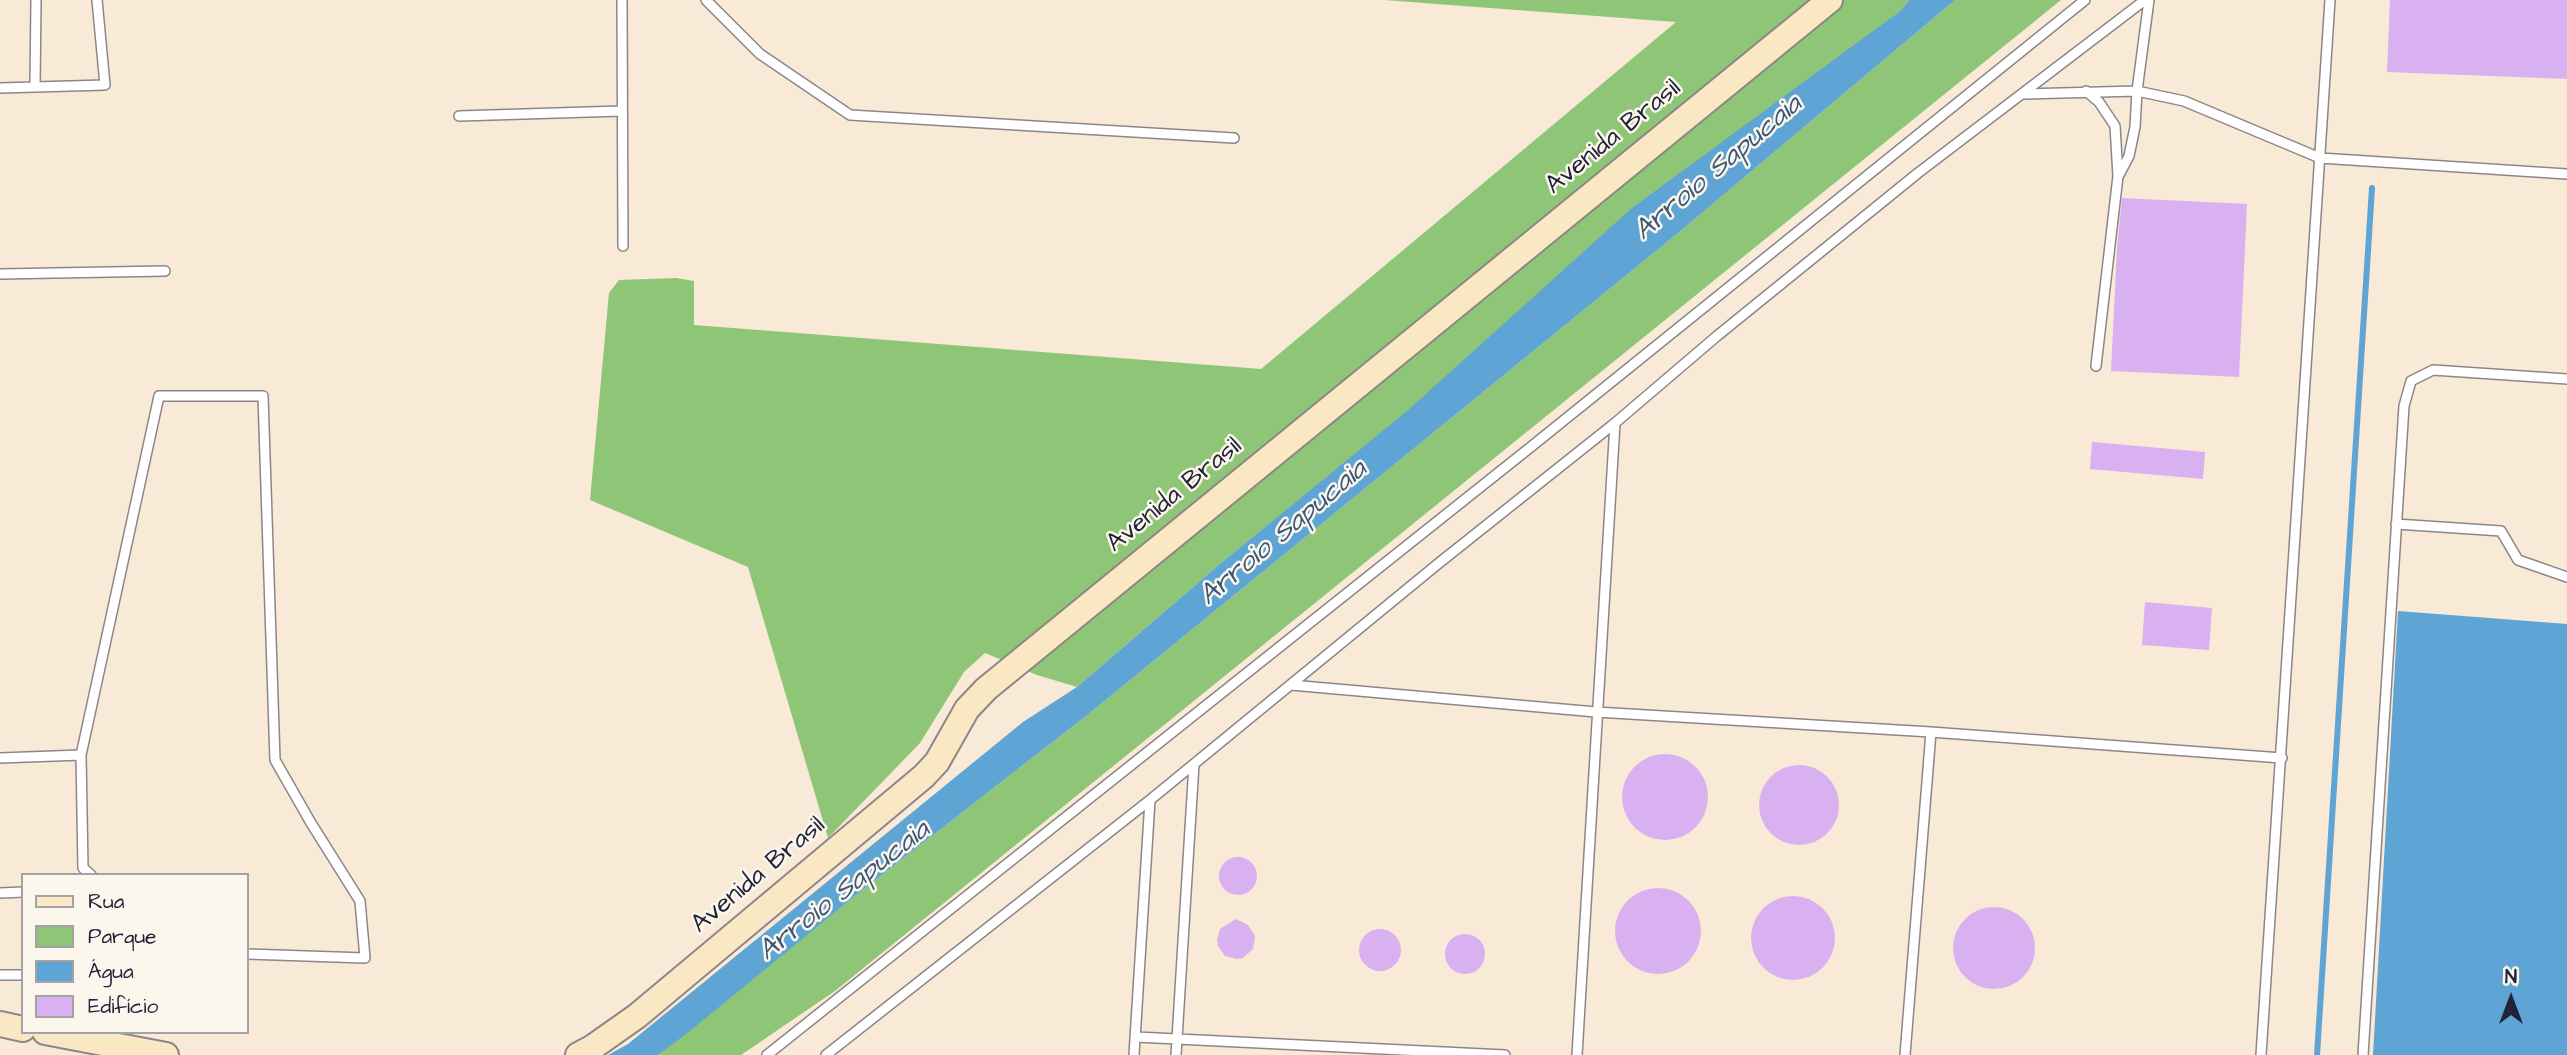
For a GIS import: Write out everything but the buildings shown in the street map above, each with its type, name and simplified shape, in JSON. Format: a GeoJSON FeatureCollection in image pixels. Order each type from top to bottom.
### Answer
{"type":"FeatureCollection","features":[{"type":"Feature","properties":{"kind":"main road","name":"Avenida Brasil"},"geometry":{"type":"LineString","coordinates":[[578,1055],[593,1048],[637,1016],[924,776],[937,762],[967,709],[986,689],[1830,0]]}},
{"type":"Feature","properties":{"kind":"main road"},"geometry":{"type":"LineString","coordinates":[[56,1034],[166,1055]]}},
{"type":"Feature","properties":{"kind":"lane"},"geometry":{"type":"LineString","coordinates":[[34,87],[36,0]]}},
{"type":"Feature","properties":{"kind":"lane"},"geometry":{"type":"LineString","coordinates":[[0,88],[105,85],[97,0]]}},
{"type":"Feature","properties":{"kind":"lane"},"geometry":{"type":"LineString","coordinates":[[622,0],[623,246]]}},
{"type":"Feature","properties":{"kind":"lane"},"geometry":{"type":"LineString","coordinates":[[706,0],[760,54],[850,114],[1234,138]]}},
{"type":"Feature","properties":{"kind":"lane"},"geometry":{"type":"LineString","coordinates":[[767,1055],[1532,446],[2085,0]]}},
{"type":"Feature","properties":{"kind":"lane"},"geometry":{"type":"LineString","coordinates":[[2118,176],[2129,156],[2135,127],[2147,0]]}},
{"type":"Feature","properties":{"kind":"lane"},"geometry":{"type":"LineString","coordinates":[[826,1055],[1150,800],[1615,423],[1727,327],[2022,94],[2147,0]]}},
{"type":"Feature","properties":{"kind":"lane"},"geometry":{"type":"LineString","coordinates":[[2260,1055],[2282,758],[2330,0]]}},
{"type":"Feature","properties":{"kind":"lane"},"geometry":{"type":"LineString","coordinates":[[2086,91],[2099,102],[2115,126],[2118,176],[2096,366]]}},
{"type":"Feature","properties":{"kind":"lane"},"geometry":{"type":"LineString","coordinates":[[2022,94],[2137,91],[2184,101],[2320,158],[2567,174]]}},
{"type":"Feature","properties":{"kind":"lane"},"geometry":{"type":"LineString","coordinates":[[459,116],[621,111]]}},
{"type":"Feature","properties":{"kind":"lane"},"geometry":{"type":"LineString","coordinates":[[0,274],[165,271]]}},
{"type":"Feature","properties":{"kind":"lane"},"geometry":{"type":"LineString","coordinates":[[2363,1055],[2404,406],[2411,382],[2433,370],[2567,379]]}},
{"type":"Feature","properties":{"kind":"lane"},"geometry":{"type":"LineString","coordinates":[[89,873],[83,868],[81,755],[159,396],[263,396],[275,760],[360,901],[365,958],[248,954]]}},
{"type":"Feature","properties":{"kind":"lane"},"geometry":{"type":"LineString","coordinates":[[1577,1055],[1615,423]]}},
{"type":"Feature","properties":{"kind":"lane"},"geometry":{"type":"LineString","coordinates":[[2396,524],[2501,531],[2518,560],[2567,577]]}},
{"type":"Feature","properties":{"kind":"lane"},"geometry":{"type":"LineString","coordinates":[[1291,685],[1597,712],[1931,732],[2282,758]]}},
{"type":"Feature","properties":{"kind":"lane"},"geometry":{"type":"LineString","coordinates":[[1905,1055],[1931,732]]}},
{"type":"Feature","properties":{"kind":"lane"},"geometry":{"type":"LineString","coordinates":[[0,758],[81,755]]}},
{"type":"Feature","properties":{"kind":"lane"},"geometry":{"type":"LineString","coordinates":[[1176,1055],[1194,764]]}},
{"type":"Feature","properties":{"kind":"lane"},"geometry":{"type":"LineString","coordinates":[[1134,1055],[1150,800]]}},
{"type":"Feature","properties":{"kind":"lane"},"geometry":{"type":"LineString","coordinates":[[0,893],[21,892]]}},
{"type":"Feature","properties":{"kind":"lane"},"geometry":{"type":"LineString","coordinates":[[0,975],[21,975]]}},
{"type":"Feature","properties":{"kind":"lane"},"geometry":{"type":"LineString","coordinates":[[1136,1037],[1505,1055]]}},
{"type":"Feature","properties":{"kind":"green space"},"geometry":{"type":"Polygon","coordinates":[[[1384,0],[1909,0],[1899,12],[1221,563],[1077,687],[1037,675],[985,653],[964,672],[920,743],[828,838],[748,567],[590,500],[609,293],[619,280],[676,278],[694,281],[694,325],[1261,369],[1676,22],[1384,0]]]}},
{"type":"Feature","properties":{"kind":"green space"},"geometry":{"type":"Polygon","coordinates":[[[1955,0],[2061,0],[835,991],[741,1055],[658,1055],[856,895],[1086,716],[1678,233],[1955,0]]]}},
{"type":"Feature","properties":{"kind":"water","name":"Arroio Sapucaia"},"geometry":{"type":"Polygon","coordinates":[[[1909,0],[1955,0],[1678,233],[1086,716],[856,895],[691,1030],[658,1055],[608,1055],[628,1044],[1023,722],[1077,687],[1221,563],[1407,411],[1632,208],[1899,12],[1909,0]]]}},
{"type":"Feature","properties":{"kind":"water"},"geometry":{"type":"Polygon","coordinates":[[[2398,611],[2567,624],[2567,1055],[2373,1055],[2398,611]]]}},
{"type":"Feature","properties":{"kind":"waterway"},"geometry":{"type":"LineString","coordinates":[[2317,1055],[2372,188]]}}]}
